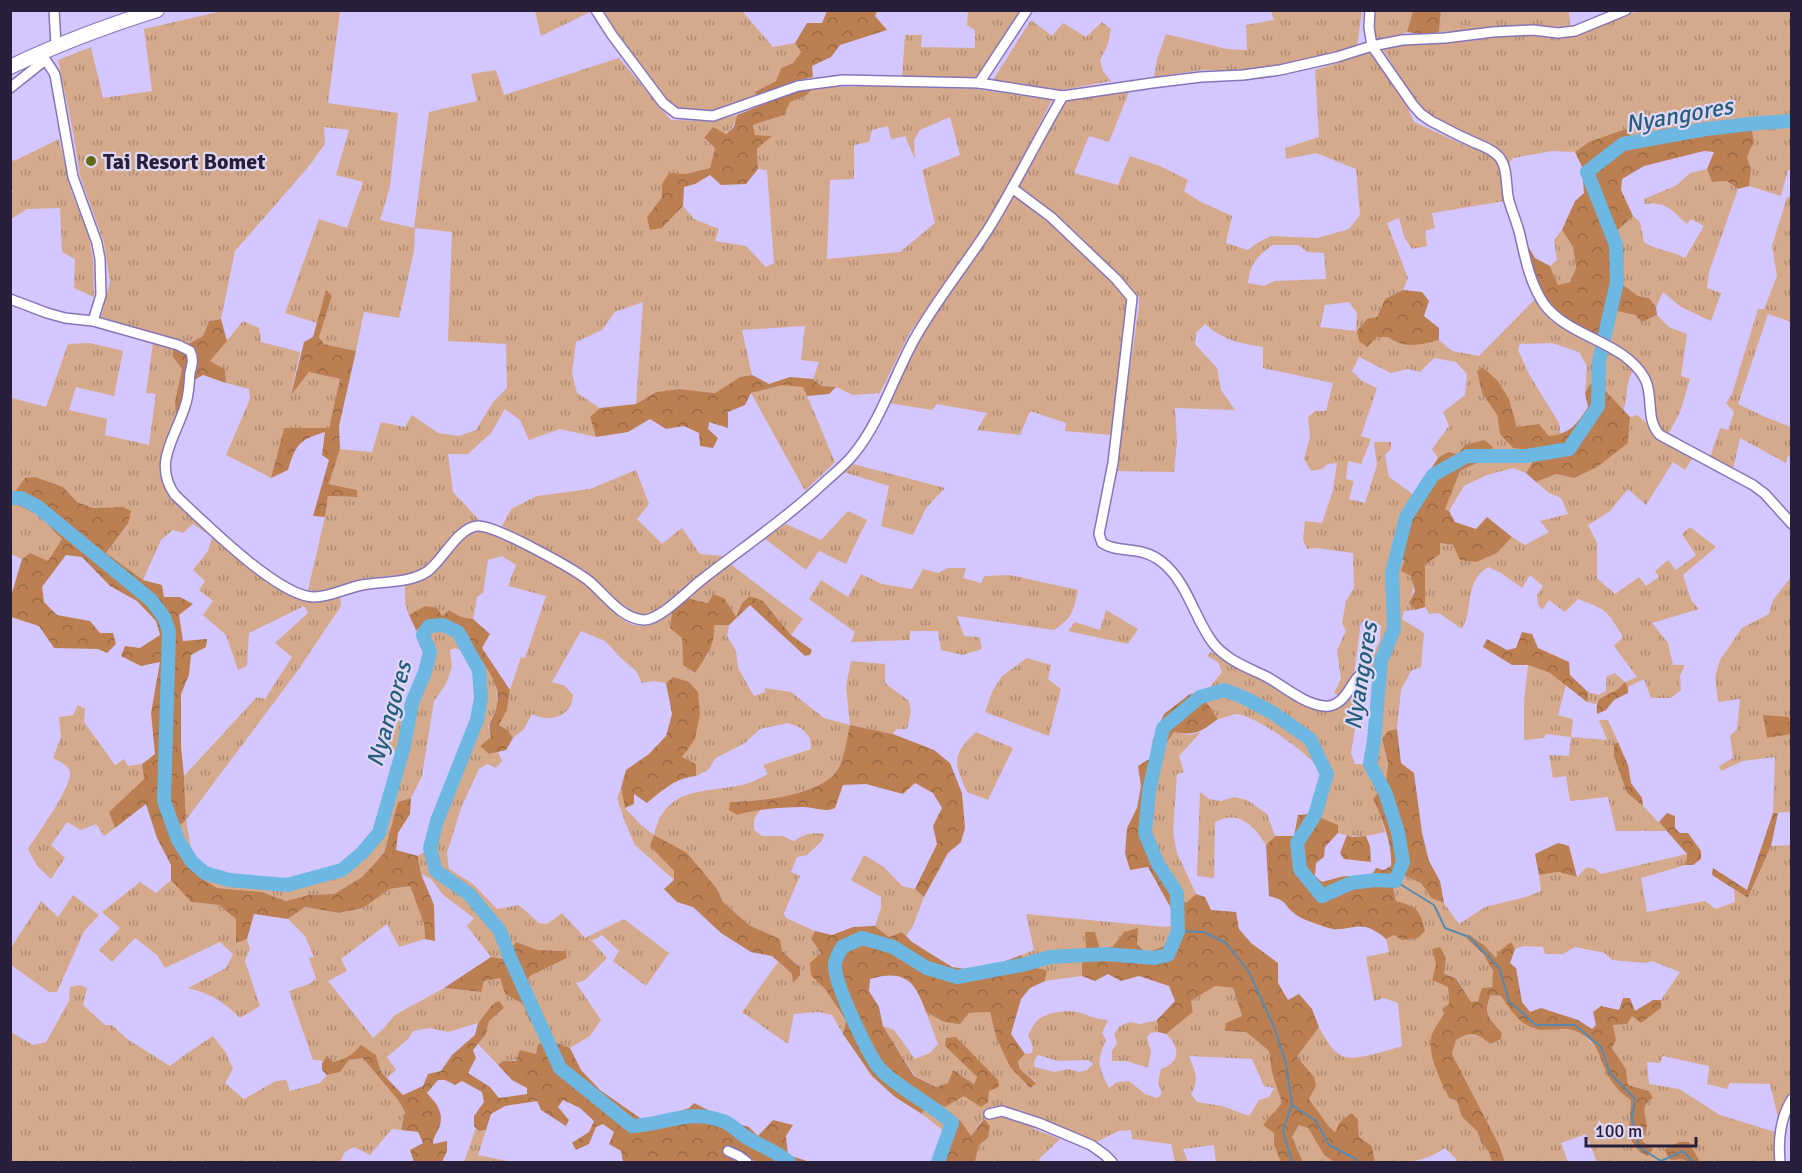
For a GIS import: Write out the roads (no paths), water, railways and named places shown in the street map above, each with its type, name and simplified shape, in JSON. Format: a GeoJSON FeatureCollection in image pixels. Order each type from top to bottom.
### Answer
{"type":"FeatureCollection","features":[{"type":"Feature","properties":{"kind":"highway"},"geometry":{"type":"LineString","coordinates":[[10,67],[43,57],[56,45],[157,10]]}},
{"type":"Feature","properties":{"kind":"street"},"geometry":{"type":"LineString","coordinates":[[54,10],[56,45]]}},
{"type":"Feature","properties":{"kind":"street"},"geometry":{"type":"LineString","coordinates":[[596,10],[663,103],[676,113],[713,116],[798,86],[821,82],[843,80],[979,82],[1063,96],[1162,81],[1280,70],[1402,40],[1493,32],[1575,31],[1626,10]]}},
{"type":"Feature","properties":{"kind":"street"},"geometry":{"type":"LineString","coordinates":[[979,82],[1027,10]]}},
{"type":"Feature","properties":{"kind":"street"},"geometry":{"type":"LineString","coordinates":[[1370,10],[1369,27],[1372,46],[1421,114],[1498,155],[1503,164],[1509,200],[1518,226],[1522,250],[1536,291],[1545,305],[1561,320],[1599,341],[1638,369],[1649,391],[1655,430],[1663,437],[1753,485],[1791,524]]}},
{"type":"Feature","properties":{"kind":"street"},"geometry":{"type":"LineString","coordinates":[[10,88],[43,57],[54,75],[73,177],[97,243],[101,296],[93,321]]}},
{"type":"Feature","properties":{"kind":"street"},"geometry":{"type":"LineString","coordinates":[[10,299],[56,315],[93,321],[178,345],[189,351],[193,360],[186,405],[166,452],[167,474],[171,488],[180,499],[260,572],[289,588],[314,597],[362,585],[409,579],[433,567],[467,530],[478,526],[488,527],[506,535],[565,566],[588,581],[625,613],[635,618],[653,619],[701,579],[775,525],[855,453],[874,423],[924,322],[986,232],[1063,96]]}},
{"type":"Feature","properties":{"kind":"street"},"geometry":{"type":"LineString","coordinates":[[1012,188],[1050,217],[1116,279],[1133,301],[1113,463],[1099,534],[1102,543],[1108,546],[1140,550],[1162,562],[1181,584],[1208,635],[1220,651],[1303,698],[1326,707],[1333,705],[1342,700],[1360,675]]}},
{"type":"Feature","properties":{"kind":"street"},"geometry":{"type":"LineString","coordinates":[[1780,1162],[1782,1121],[1791,1099]]}},
{"type":"Feature","properties":{"kind":"street"},"geometry":{"type":"LineString","coordinates":[[989,1114],[1002,1111],[1020,1115],[1090,1145],[1112,1162]]}},
{"type":"Feature","properties":{"kind":"street"},"geometry":{"type":"LineString","coordinates":[[728,1151],[747,1162]]}},
{"type":"Feature","properties":{"kind":"waterway","name":"Nyangores"},"geometry":{"type":"LineString","coordinates":[[938,1162],[952,1123],[889,1077],[875,1062],[853,1019],[836,973],[835,964],[842,947],[862,938],[893,947],[927,968],[957,977],[1022,965],[1050,957],[1106,954],[1155,958],[1168,955],[1178,931],[1177,893],[1158,864],[1145,833],[1149,791],[1163,728],[1200,697],[1225,690],[1273,713],[1310,739],[1327,774],[1315,815],[1297,843],[1300,869],[1322,896],[1351,883],[1375,880],[1395,881],[1403,862],[1398,832],[1385,792],[1370,764],[1381,661],[1394,629],[1392,573],[1406,517],[1433,475],[1467,456],[1526,456],[1569,449],[1598,406],[1599,361],[1617,282],[1616,245],[1587,172],[1623,144],[1706,129],[1792,121]]}},
{"type":"Feature","properties":{"kind":"waterway","name":"Nyangores"},"geometry":{"type":"LineString","coordinates":[[10,498],[21,498],[38,507],[151,600],[164,617],[169,631],[164,801],[178,840],[192,862],[205,873],[229,880],[287,885],[342,870],[362,853],[379,833],[404,746],[412,703],[425,672],[430,652],[423,635],[429,626],[443,625],[458,632],[479,670],[481,698],[477,720],[437,821],[430,848],[436,871],[469,894],[500,931],[560,1068],[632,1126],[687,1117],[710,1117],[726,1122],[746,1137],[789,1162]]}},
{"type":"Feature","properties":{"kind":"waterway"},"geometry":{"type":"LineString","coordinates":[[1395,881],[1434,905],[1445,928],[1469,937],[1499,967],[1509,1001],[1536,1025],[1575,1025],[1601,1047],[1610,1073],[1635,1099],[1632,1119],[1639,1147],[1661,1161],[1683,1151],[1693,1162]]}},
{"type":"Feature","properties":{"kind":"waterway"},"geometry":{"type":"LineString","coordinates":[[1178,931],[1204,932],[1226,943],[1249,972],[1274,1027],[1286,1063],[1292,1104],[1283,1131],[1292,1162]]}},
{"type":"Feature","properties":{"kind":"waterway"},"geometry":{"type":"LineString","coordinates":[[1292,1105],[1316,1121],[1329,1145],[1356,1159],[1357,1162]]}},
{"type":"Feature","properties":{"kind":"place","name":"Tai Resort Bomet"},"geometry":{"type":"Point","coordinates":[91,161]}}]}
